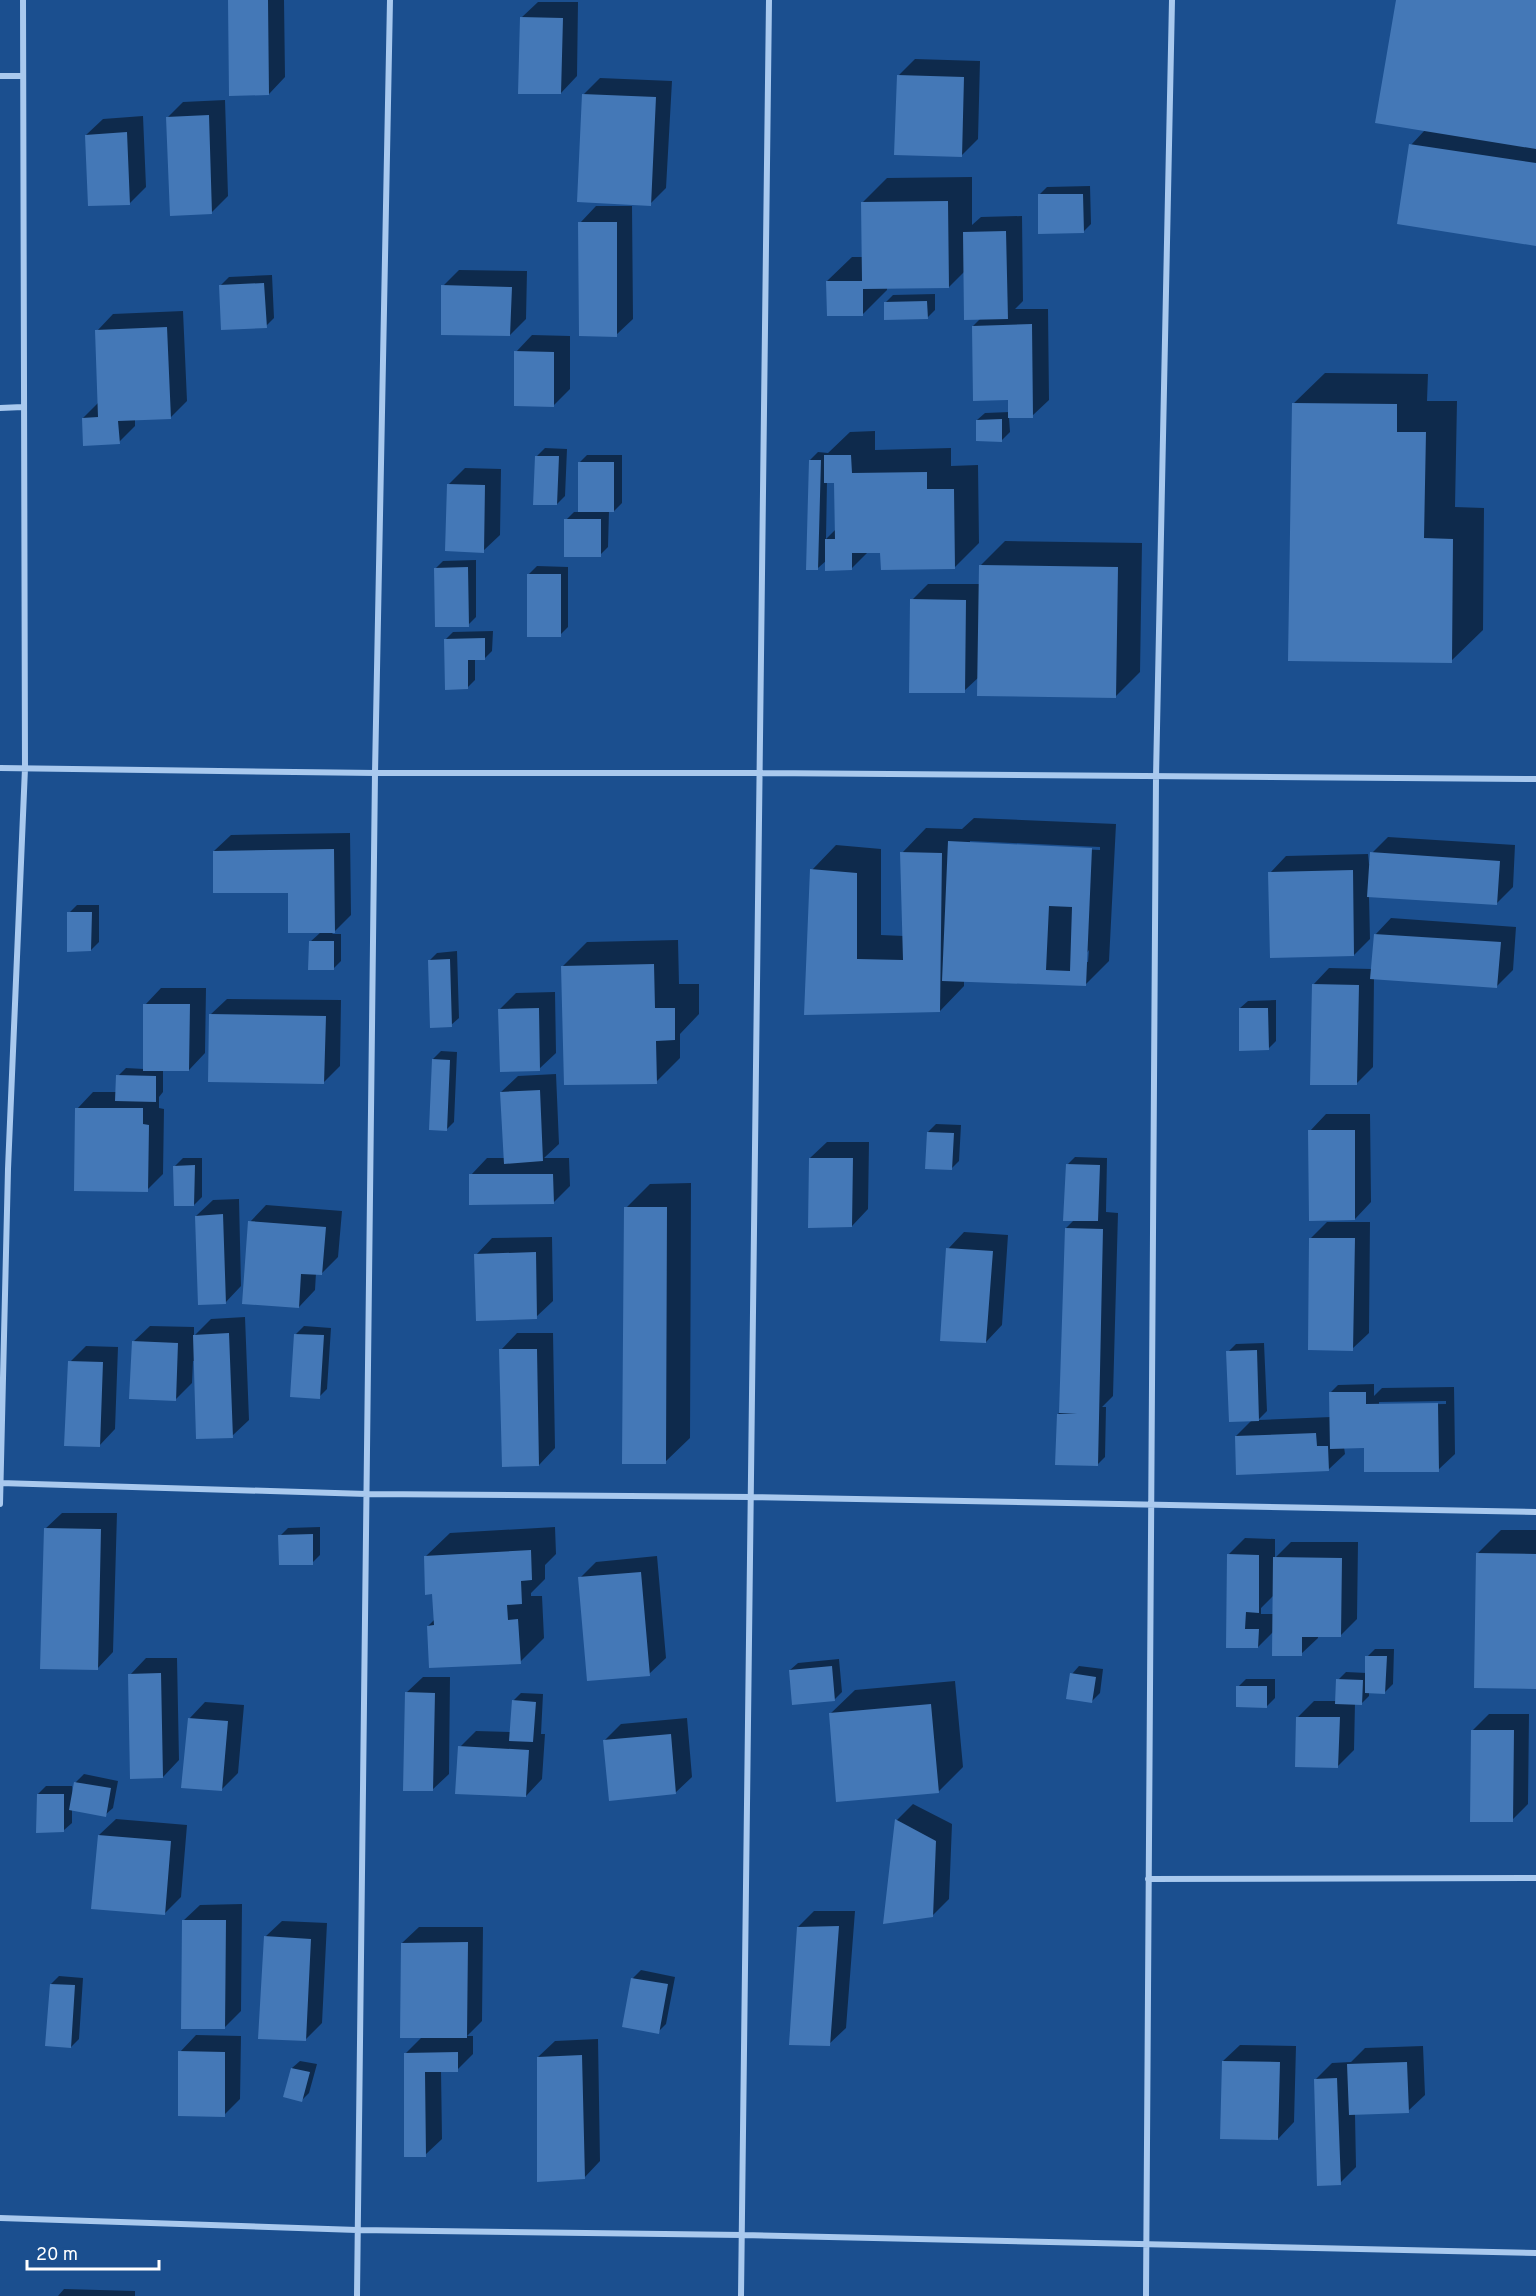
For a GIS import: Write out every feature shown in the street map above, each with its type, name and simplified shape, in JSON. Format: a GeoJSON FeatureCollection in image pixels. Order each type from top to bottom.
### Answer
{"type":"FeatureCollection","features":[{"type":"Feature","properties":{"kind":"street"},"geometry":{"type":"LineString","coordinates":[[0,1504],[8,1169],[25,768],[22,0]]}},
{"type":"Feature","properties":{"kind":"street"},"geometry":{"type":"LineString","coordinates":[[357,2296],[375,773],[390,0]]}},
{"type":"Feature","properties":{"kind":"street"},"geometry":{"type":"LineString","coordinates":[[741,2296],[770,0]]}},
{"type":"Feature","properties":{"kind":"street"},"geometry":{"type":"LineString","coordinates":[[1146,2296],[1156,777],[1172,0]]}},
{"type":"Feature","properties":{"kind":"street"},"geometry":{"type":"LineString","coordinates":[[0,76],[22,76]]}},
{"type":"Feature","properties":{"kind":"street"},"geometry":{"type":"LineString","coordinates":[[0,408],[23,407]]}},
{"type":"Feature","properties":{"kind":"street"},"geometry":{"type":"LineString","coordinates":[[0,768],[375,773],[760,773],[1536,779]]}},
{"type":"Feature","properties":{"kind":"street"},"geometry":{"type":"LineString","coordinates":[[0,1168],[8,1169]]}},
{"type":"Feature","properties":{"kind":"street"},"geometry":{"type":"LineString","coordinates":[[0,1483],[367,1494],[751,1497],[1536,1512]]}},
{"type":"Feature","properties":{"kind":"street"},"geometry":{"type":"LineString","coordinates":[[1148,1879],[1536,1878]]}},
{"type":"Feature","properties":{"kind":"street"},"geometry":{"type":"LineString","coordinates":[[0,2218],[357,2230],[742,2235],[1536,2253]]}},
{"type":"Feature","properties":{"kind":"building"},"geometry":{"type":"Polygon","coordinates":[[[228,0],[268,0],[269,95],[229,96],[228,0]]]}},
{"type":"Feature","properties":{"kind":"building"},"geometry":{"type":"Polygon","coordinates":[[[1396,0],[1536,0],[1536,149],[1375,123],[1396,0]]]}},
{"type":"Feature","properties":{"kind":"building"},"geometry":{"type":"Polygon","coordinates":[[[520,17],[563,18],[561,94],[518,94],[520,17]]]}},
{"type":"Feature","properties":{"kind":"building"},"geometry":{"type":"Polygon","coordinates":[[[897,75],[964,77],[962,157],[894,155],[897,75]]]}},
{"type":"Feature","properties":{"kind":"building"},"geometry":{"type":"Polygon","coordinates":[[[582,94],[656,97],[651,206],[577,202],[582,94]]]}},
{"type":"Feature","properties":{"kind":"building"},"geometry":{"type":"Polygon","coordinates":[[[209,115],[212,214],[170,216],[166,117],[209,115]]]}},
{"type":"Feature","properties":{"kind":"building"},"geometry":{"type":"Polygon","coordinates":[[[127,132],[130,205],[88,206],[85,135],[127,132]]]}},
{"type":"Feature","properties":{"kind":"building"},"geometry":{"type":"Polygon","coordinates":[[[1409,144],[1536,163],[1536,246],[1397,224],[1409,144]]]}},
{"type":"Feature","properties":{"kind":"building"},"geometry":{"type":"Polygon","coordinates":[[[1038,194],[1083,194],[1084,233],[1038,234],[1038,194]]]}},
{"type":"Feature","properties":{"kind":"building"},"geometry":{"type":"Polygon","coordinates":[[[948,201],[949,288],[863,289],[863,316],[827,316],[826,281],[862,281],[861,202],[948,201]]]}},
{"type":"Feature","properties":{"kind":"building"},"geometry":{"type":"Polygon","coordinates":[[[578,222],[617,222],[617,337],[579,336],[578,222]]]}},
{"type":"Feature","properties":{"kind":"building"},"geometry":{"type":"Polygon","coordinates":[[[1006,231],[1008,319],[964,320],[963,232],[1006,231]]]}},
{"type":"Feature","properties":{"kind":"building"},"geometry":{"type":"Polygon","coordinates":[[[264,283],[267,328],[221,330],[219,285],[264,283]]]}},
{"type":"Feature","properties":{"kind":"building"},"geometry":{"type":"Polygon","coordinates":[[[441,285],[512,287],[510,336],[441,335],[441,285]]]}},
{"type":"Feature","properties":{"kind":"building"},"geometry":{"type":"Polygon","coordinates":[[[927,301],[928,319],[884,320],[884,302],[927,301]]]}},
{"type":"Feature","properties":{"kind":"building"},"geometry":{"type":"Polygon","coordinates":[[[1032,324],[1033,418],[1008,418],[1008,400],[973,401],[972,326],[1032,324]]]}},
{"type":"Feature","properties":{"kind":"building"},"geometry":{"type":"Polygon","coordinates":[[[167,327],[171,419],[118,421],[120,444],[83,446],[82,418],[98,417],[95,330],[167,327]]]}},
{"type":"Feature","properties":{"kind":"building"},"geometry":{"type":"Polygon","coordinates":[[[514,351],[554,352],[554,407],[514,406],[514,351]]]}},
{"type":"Feature","properties":{"kind":"building"},"geometry":{"type":"Polygon","coordinates":[[[1292,403],[1397,404],[1397,432],[1426,432],[1424,538],[1453,539],[1452,663],[1288,661],[1292,403]]]}},
{"type":"Feature","properties":{"kind":"building"},"geometry":{"type":"Polygon","coordinates":[[[1002,419],[1002,442],[976,441],[976,420],[1002,419]]]}},
{"type":"Feature","properties":{"kind":"building"},"geometry":{"type":"Polygon","coordinates":[[[824,455],[851,455],[852,473],[927,472],[927,489],[954,489],[955,569],[881,570],[880,553],[852,553],[852,570],[825,571],[825,539],[835,539],[834,483],[824,483],[824,455]]]}},
{"type":"Feature","properties":{"kind":"building"},"geometry":{"type":"Polygon","coordinates":[[[535,456],[559,456],[557,505],[533,505],[535,456]]]}},
{"type":"Feature","properties":{"kind":"building"},"geometry":{"type":"Polygon","coordinates":[[[809,460],[821,460],[818,570],[806,570],[809,460]]]}},
{"type":"Feature","properties":{"kind":"building"},"geometry":{"type":"Polygon","coordinates":[[[578,462],[614,462],[614,512],[578,512],[578,462]]]}},
{"type":"Feature","properties":{"kind":"building"},"geometry":{"type":"Polygon","coordinates":[[[447,484],[485,485],[484,553],[445,551],[447,484]]]}},
{"type":"Feature","properties":{"kind":"building"},"geometry":{"type":"Polygon","coordinates":[[[564,519],[601,519],[601,557],[564,557],[564,519]]]}},
{"type":"Feature","properties":{"kind":"building"},"geometry":{"type":"Polygon","coordinates":[[[979,565],[1118,567],[1116,698],[977,696],[979,565]]]}},
{"type":"Feature","properties":{"kind":"building"},"geometry":{"type":"Polygon","coordinates":[[[468,567],[469,627],[435,627],[434,568],[468,567]]]}},
{"type":"Feature","properties":{"kind":"building"},"geometry":{"type":"Polygon","coordinates":[[[527,574],[561,574],[561,637],[527,637],[527,574]]]}},
{"type":"Feature","properties":{"kind":"building"},"geometry":{"type":"Polygon","coordinates":[[[910,599],[966,600],[965,693],[909,693],[910,599]]]}},
{"type":"Feature","properties":{"kind":"building"},"geometry":{"type":"Polygon","coordinates":[[[485,638],[485,660],[468,660],[468,689],[445,690],[444,639],[485,638]]]}},
{"type":"Feature","properties":{"kind":"building"},"geometry":{"type":"Polygon","coordinates":[[[948,841],[1092,848],[1086,986],[942,981],[948,841]],[[1049,906],[1046,970],[1070,971],[1072,907],[1049,906]]]}},
{"type":"Feature","properties":{"kind":"building"},"geometry":{"type":"Polygon","coordinates":[[[334,849],[335,933],[288,933],[288,893],[213,893],[213,851],[334,849]]]}},
{"type":"Feature","properties":{"kind":"building"},"geometry":{"type":"Polygon","coordinates":[[[900,852],[942,853],[940,1012],[804,1015],[810,869],[857,873],[857,959],[903,960],[900,852]]]}},
{"type":"Feature","properties":{"kind":"building"},"geometry":{"type":"Polygon","coordinates":[[[1370,852],[1500,861],[1497,905],[1367,897],[1370,852]]]}},
{"type":"Feature","properties":{"kind":"building"},"geometry":{"type":"Polygon","coordinates":[[[1353,870],[1354,956],[1270,958],[1268,872],[1353,870]]]}},
{"type":"Feature","properties":{"kind":"building"},"geometry":{"type":"Polygon","coordinates":[[[67,912],[92,912],[91,951],[67,952],[67,912]]]}},
{"type":"Feature","properties":{"kind":"building"},"geometry":{"type":"Polygon","coordinates":[[[1374,934],[1501,942],[1497,988],[1370,979],[1374,934]]]}},
{"type":"Feature","properties":{"kind":"building"},"geometry":{"type":"Polygon","coordinates":[[[309,941],[334,941],[334,970],[308,970],[309,941]]]}},
{"type":"Feature","properties":{"kind":"building"},"geometry":{"type":"Polygon","coordinates":[[[450,959],[452,1027],[430,1028],[428,960],[450,959]]]}},
{"type":"Feature","properties":{"kind":"building"},"geometry":{"type":"Polygon","coordinates":[[[654,964],[655,1008],[675,1008],[675,1040],[656,1041],[657,1084],[564,1085],[561,966],[654,964]]]}},
{"type":"Feature","properties":{"kind":"building"},"geometry":{"type":"Polygon","coordinates":[[[1312,984],[1359,985],[1357,1085],[1310,1085],[1312,984]]]}},
{"type":"Feature","properties":{"kind":"building"},"geometry":{"type":"Polygon","coordinates":[[[143,1004],[190,1004],[189,1071],[143,1071],[143,1004]]]}},
{"type":"Feature","properties":{"kind":"building"},"geometry":{"type":"Polygon","coordinates":[[[539,1008],[540,1071],[500,1072],[498,1009],[539,1008]]]}},
{"type":"Feature","properties":{"kind":"building"},"geometry":{"type":"Polygon","coordinates":[[[1239,1008],[1268,1008],[1269,1050],[1239,1051],[1239,1008]]]}},
{"type":"Feature","properties":{"kind":"building"},"geometry":{"type":"Polygon","coordinates":[[[209,1014],[326,1016],[324,1084],[208,1082],[209,1014]]]}},
{"type":"Feature","properties":{"kind":"building"},"geometry":{"type":"Polygon","coordinates":[[[432,1059],[450,1060],[447,1131],[429,1130],[432,1059]]]}},
{"type":"Feature","properties":{"kind":"building"},"geometry":{"type":"Polygon","coordinates":[[[116,1075],[156,1076],[156,1102],[115,1101],[116,1075]]]}},
{"type":"Feature","properties":{"kind":"building"},"geometry":{"type":"Polygon","coordinates":[[[540,1090],[543,1161],[504,1164],[500,1092],[540,1090]]]}},
{"type":"Feature","properties":{"kind":"building"},"geometry":{"type":"Polygon","coordinates":[[[75,1108],[143,1108],[143,1124],[149,1125],[148,1192],[74,1191],[75,1108]]]}},
{"type":"Feature","properties":{"kind":"building"},"geometry":{"type":"Polygon","coordinates":[[[1308,1130],[1355,1130],[1355,1220],[1309,1221],[1308,1130]]]}},
{"type":"Feature","properties":{"kind":"building"},"geometry":{"type":"Polygon","coordinates":[[[927,1132],[954,1133],[952,1170],[925,1169],[927,1132]]]}},
{"type":"Feature","properties":{"kind":"building"},"geometry":{"type":"Polygon","coordinates":[[[809,1158],[853,1158],[852,1227],[808,1228],[809,1158]]]}},
{"type":"Feature","properties":{"kind":"building"},"geometry":{"type":"Polygon","coordinates":[[[1066,1164],[1100,1165],[1098,1221],[1063,1221],[1066,1164]]]}},
{"type":"Feature","properties":{"kind":"building"},"geometry":{"type":"Polygon","coordinates":[[[195,1165],[194,1206],[174,1206],[173,1166],[195,1165]]]}},
{"type":"Feature","properties":{"kind":"building"},"geometry":{"type":"Polygon","coordinates":[[[469,1174],[553,1174],[554,1204],[469,1205],[469,1174]]]}},
{"type":"Feature","properties":{"kind":"building"},"geometry":{"type":"Polygon","coordinates":[[[624,1207],[667,1207],[666,1464],[622,1464],[624,1207]]]}},
{"type":"Feature","properties":{"kind":"building"},"geometry":{"type":"Polygon","coordinates":[[[223,1214],[226,1304],[198,1305],[195,1216],[223,1214]]]}},
{"type":"Feature","properties":{"kind":"building"},"geometry":{"type":"Polygon","coordinates":[[[248,1221],[326,1227],[322,1275],[301,1274],[299,1308],[242,1304],[248,1221]]]}},
{"type":"Feature","properties":{"kind":"building"},"geometry":{"type":"Polygon","coordinates":[[[1065,1228],[1103,1229],[1098,1466],[1055,1465],[1057,1414],[1077,1414],[1059,1413],[1065,1228]]]}},
{"type":"Feature","properties":{"kind":"building"},"geometry":{"type":"Polygon","coordinates":[[[1309,1238],[1355,1238],[1353,1351],[1308,1350],[1309,1238]]]}},
{"type":"Feature","properties":{"kind":"building"},"geometry":{"type":"Polygon","coordinates":[[[946,1248],[993,1251],[986,1343],[940,1341],[946,1248]]]}},
{"type":"Feature","properties":{"kind":"building"},"geometry":{"type":"Polygon","coordinates":[[[536,1252],[537,1319],[476,1321],[474,1254],[536,1252]]]}},
{"type":"Feature","properties":{"kind":"building"},"geometry":{"type":"Polygon","coordinates":[[[229,1333],[233,1438],[196,1439],[193,1335],[229,1333]]]}},
{"type":"Feature","properties":{"kind":"building"},"geometry":{"type":"Polygon","coordinates":[[[294,1334],[324,1335],[320,1399],[290,1397],[294,1334]]]}},
{"type":"Feature","properties":{"kind":"building"},"geometry":{"type":"Polygon","coordinates":[[[132,1341],[178,1343],[176,1401],[129,1399],[132,1341]]]}},
{"type":"Feature","properties":{"kind":"building"},"geometry":{"type":"Polygon","coordinates":[[[499,1349],[537,1349],[539,1466],[502,1467],[499,1349]]]}},
{"type":"Feature","properties":{"kind":"building"},"geometry":{"type":"Polygon","coordinates":[[[1257,1350],[1259,1421],[1229,1422],[1226,1351],[1257,1350]]]}},
{"type":"Feature","properties":{"kind":"building"},"geometry":{"type":"Polygon","coordinates":[[[68,1361],[103,1362],[100,1447],[64,1446],[68,1361]]]}},
{"type":"Feature","properties":{"kind":"building"},"geometry":{"type":"Polygon","coordinates":[[[1329,1392],[1366,1392],[1366,1404],[1438,1403],[1439,1472],[1364,1472],[1364,1448],[1330,1449],[1329,1392]]]}},
{"type":"Feature","properties":{"kind":"building"},"geometry":{"type":"Polygon","coordinates":[[[1316,1433],[1317,1446],[1328,1446],[1329,1471],[1236,1475],[1235,1436],[1316,1433]]]}},
{"type":"Feature","properties":{"kind":"building"},"geometry":{"type":"Polygon","coordinates":[[[44,1528],[101,1529],[98,1670],[40,1669],[44,1528]]]}},
{"type":"Feature","properties":{"kind":"building"},"geometry":{"type":"Polygon","coordinates":[[[313,1534],[313,1565],[279,1565],[278,1535],[313,1534]]]}},
{"type":"Feature","properties":{"kind":"building"},"geometry":{"type":"Polygon","coordinates":[[[531,1550],[532,1580],[521,1581],[522,1604],[507,1605],[508,1620],[518,1619],[521,1664],[429,1668],[427,1626],[434,1625],[432,1594],[425,1595],[424,1556],[531,1550]]]}},
{"type":"Feature","properties":{"kind":"building"},"geometry":{"type":"Polygon","coordinates":[[[1476,1553],[1536,1554],[1536,1689],[1474,1688],[1476,1553]]]}},
{"type":"Feature","properties":{"kind":"building"},"geometry":{"type":"Polygon","coordinates":[[[1227,1554],[1259,1555],[1259,1613],[1246,1612],[1245,1629],[1259,1629],[1258,1648],[1226,1648],[1227,1554]]]}},
{"type":"Feature","properties":{"kind":"building"},"geometry":{"type":"Polygon","coordinates":[[[1273,1557],[1342,1558],[1341,1637],[1302,1637],[1302,1656],[1272,1656],[1273,1557]]]}},
{"type":"Feature","properties":{"kind":"building"},"geometry":{"type":"Polygon","coordinates":[[[641,1572],[650,1676],[587,1681],[578,1577],[641,1572]]]}},
{"type":"Feature","properties":{"kind":"building"},"geometry":{"type":"Polygon","coordinates":[[[1365,1656],[1387,1656],[1385,1694],[1365,1693],[1365,1656]]]}},
{"type":"Feature","properties":{"kind":"building"},"geometry":{"type":"Polygon","coordinates":[[[832,1666],[835,1701],[792,1705],[789,1670],[832,1666]]]}},
{"type":"Feature","properties":{"kind":"building"},"geometry":{"type":"Polygon","coordinates":[[[161,1673],[163,1778],[130,1779],[128,1674],[161,1673]]]}},
{"type":"Feature","properties":{"kind":"building"},"geometry":{"type":"Polygon","coordinates":[[[1070,1673],[1096,1677],[1092,1703],[1066,1699],[1070,1673]]]}},
{"type":"Feature","properties":{"kind":"building"},"geometry":{"type":"Polygon","coordinates":[[[1336,1679],[1363,1680],[1362,1705],[1335,1704],[1336,1679]]]}},
{"type":"Feature","properties":{"kind":"building"},"geometry":{"type":"Polygon","coordinates":[[[1236,1686],[1267,1686],[1267,1708],[1236,1707],[1236,1686]]]}},
{"type":"Feature","properties":{"kind":"building"},"geometry":{"type":"Polygon","coordinates":[[[405,1692],[435,1693],[433,1791],[403,1791],[405,1692]]]}},
{"type":"Feature","properties":{"kind":"building"},"geometry":{"type":"Polygon","coordinates":[[[512,1700],[536,1702],[533,1742],[509,1741],[512,1700]]]}},
{"type":"Feature","properties":{"kind":"building"},"geometry":{"type":"Polygon","coordinates":[[[931,1704],[939,1793],[836,1802],[829,1713],[931,1704]]]}},
{"type":"Feature","properties":{"kind":"building"},"geometry":{"type":"Polygon","coordinates":[[[1296,1717],[1340,1717],[1338,1768],[1295,1767],[1296,1717]]]}},
{"type":"Feature","properties":{"kind":"building"},"geometry":{"type":"Polygon","coordinates":[[[188,1718],[228,1721],[222,1791],[181,1788],[188,1718]]]}},
{"type":"Feature","properties":{"kind":"building"},"geometry":{"type":"Polygon","coordinates":[[[1471,1730],[1514,1730],[1513,1822],[1470,1822],[1471,1730]]]}},
{"type":"Feature","properties":{"kind":"building"},"geometry":{"type":"Polygon","coordinates":[[[671,1734],[676,1794],[609,1801],[603,1740],[671,1734]]]}},
{"type":"Feature","properties":{"kind":"building"},"geometry":{"type":"Polygon","coordinates":[[[458,1746],[529,1750],[526,1797],[455,1794],[458,1746]]]}},
{"type":"Feature","properties":{"kind":"building"},"geometry":{"type":"Polygon","coordinates":[[[74,1782],[111,1788],[106,1817],[69,1810],[74,1782]]]}},
{"type":"Feature","properties":{"kind":"building"},"geometry":{"type":"Polygon","coordinates":[[[37,1794],[64,1794],[64,1832],[36,1833],[37,1794]]]}},
{"type":"Feature","properties":{"kind":"building"},"geometry":{"type":"Polygon","coordinates":[[[895,1819],[936,1841],[933,1917],[883,1924],[895,1819]]]}},
{"type":"Feature","properties":{"kind":"building"},"geometry":{"type":"Polygon","coordinates":[[[98,1835],[171,1841],[165,1915],[91,1909],[98,1835]]]}},
{"type":"Feature","properties":{"kind":"building"},"geometry":{"type":"Polygon","coordinates":[[[182,1920],[226,1920],[225,2029],[181,2029],[182,1920]]]}},
{"type":"Feature","properties":{"kind":"building"},"geometry":{"type":"Polygon","coordinates":[[[839,1926],[830,2046],[789,2045],[797,1927],[839,1926]]]}},
{"type":"Feature","properties":{"kind":"building"},"geometry":{"type":"Polygon","coordinates":[[[264,1936],[311,1939],[306,2041],[258,2039],[264,1936]]]}},
{"type":"Feature","properties":{"kind":"building"},"geometry":{"type":"Polygon","coordinates":[[[468,1942],[467,2038],[400,2038],[401,1943],[468,1942]]]}},
{"type":"Feature","properties":{"kind":"building"},"geometry":{"type":"Polygon","coordinates":[[[631,1978],[668,1984],[659,2034],[622,2027],[631,1978]]]}},
{"type":"Feature","properties":{"kind":"building"},"geometry":{"type":"Polygon","coordinates":[[[50,1984],[75,1985],[71,2048],[45,2046],[50,1984]]]}},
{"type":"Feature","properties":{"kind":"building"},"geometry":{"type":"Polygon","coordinates":[[[178,2051],[225,2052],[225,2117],[178,2116],[178,2051]]]}},
{"type":"Feature","properties":{"kind":"building"},"geometry":{"type":"Polygon","coordinates":[[[458,2052],[458,2072],[425,2072],[426,2157],[404,2157],[404,2053],[458,2052]]]}},
{"type":"Feature","properties":{"kind":"building"},"geometry":{"type":"Polygon","coordinates":[[[582,2055],[585,2179],[537,2182],[537,2057],[582,2055]]]}},
{"type":"Feature","properties":{"kind":"building"},"geometry":{"type":"Polygon","coordinates":[[[1222,2061],[1280,2062],[1278,2140],[1220,2139],[1222,2061]]]}},
{"type":"Feature","properties":{"kind":"building"},"geometry":{"type":"Polygon","coordinates":[[[1407,2062],[1409,2113],[1349,2115],[1347,2064],[1407,2062]]]}},
{"type":"Feature","properties":{"kind":"building"},"geometry":{"type":"Polygon","coordinates":[[[291,2068],[310,2072],[302,2102],[283,2097],[291,2068]]]}},
{"type":"Feature","properties":{"kind":"building"},"geometry":{"type":"Polygon","coordinates":[[[1337,2078],[1341,2185],[1317,2186],[1314,2079],[1337,2078]]]}}]}
